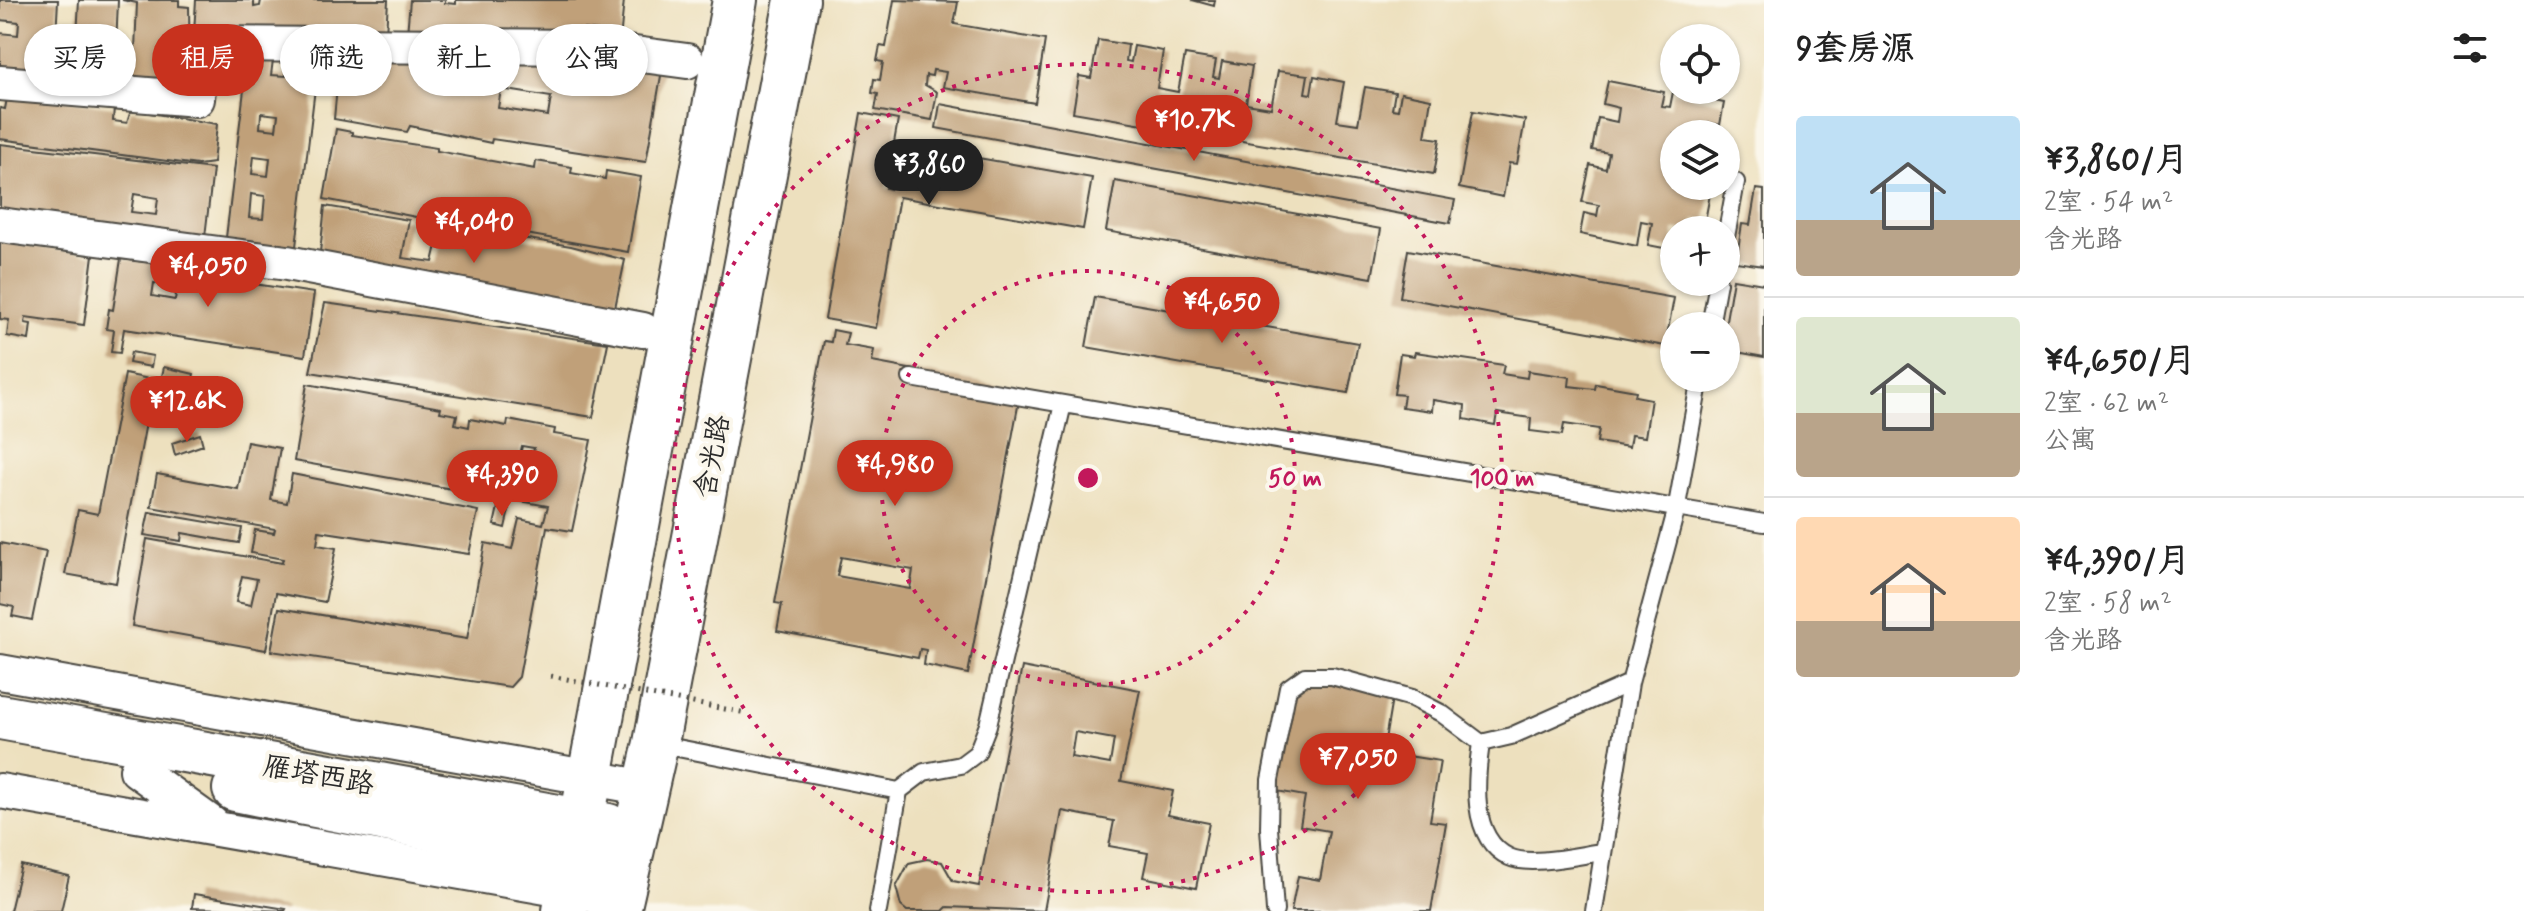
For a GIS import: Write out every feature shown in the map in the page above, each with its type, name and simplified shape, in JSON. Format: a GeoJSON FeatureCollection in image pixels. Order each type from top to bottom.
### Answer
{"type":"FeatureCollection","features":[{"type":"Feature","properties":{"kind":"main road"},"geometry":{"type":"LineString","coordinates":[[573,870],[735,0]]}},
{"type":"Feature","properties":{"kind":"main road","name":"含光路"},"geometry":{"type":"LineString","coordinates":[[626,877],[656,743],[797,0]]}},
{"type":"Feature","properties":{"kind":"main road","name":"雁塔西路"},"geometry":{"type":"LineString","coordinates":[[0,717],[573,870]]}},
{"type":"Feature","properties":{"kind":"main road","name":"雁塔西路"},"geometry":{"type":"LineString","coordinates":[[0,747],[137,770],[573,870],[626,877]]}},
{"type":"Feature","properties":{"kind":"street"},"geometry":{"type":"LineString","coordinates":[[0,83],[197,99],[202,44],[583,47],[687,61]]}},
{"type":"Feature","properties":{"kind":"street"},"geometry":{"type":"LineString","coordinates":[[0,225],[287,263],[643,330]]}},
{"type":"Feature","properties":{"kind":"street"},"geometry":{"type":"LineString","coordinates":[[0,672],[647,788]]}},
{"type":"Feature","properties":{"kind":"street"},"geometry":{"type":"LineString","coordinates":[[137,770],[219,829]]}},
{"type":"Feature","properties":{"kind":"street"},"geometry":{"type":"LineString","coordinates":[[0,791],[219,829],[626,877]]}},
{"type":"Feature","properties":{"kind":"lane"},"geometry":{"type":"LineString","coordinates":[[911,378],[1676,511],[1764,523]]}},
{"type":"Feature","properties":{"kind":"lane"},"geometry":{"type":"LineString","coordinates":[[1594,911],[1630,683],[1676,511],[1697,392]]}},
{"type":"Feature","properties":{"kind":"lane"},"geometry":{"type":"LineString","coordinates":[[878,911],[899,791],[924,772],[961,765],[977,753],[988,725],[1063,404]]}},
{"type":"Feature","properties":{"kind":"lane"},"geometry":{"type":"LineString","coordinates":[[1275,911],[1269,828],[1270,780],[1288,688],[1305,676],[1332,676],[1399,694],[1441,713],[1481,743],[1511,736],[1630,683]]}},
{"type":"Feature","properties":{"kind":"lane"},"geometry":{"type":"LineString","coordinates":[[656,743],[899,791]]}},
{"type":"Feature","properties":{"kind":"lane"},"geometry":{"type":"LineString","coordinates":[[1481,743],[1477,776],[1479,813],[1492,841],[1509,857],[1547,860],[1602,852]]}},
{"type":"Feature","properties":{"kind":"path"},"geometry":{"type":"LineString","coordinates":[[551,676],[746,713]]}},
{"type":"Feature","properties":{"kind":"building"},"geometry":{"type":"Polygon","coordinates":[[[0,0],[58,0],[57,24],[24,24],[24,71],[0,71],[0,33],[18,35],[19,22],[0,20],[0,0]]]}},
{"type":"Feature","properties":{"kind":"building"},"geometry":{"type":"Polygon","coordinates":[[[79,0],[118,0],[117,24],[78,24],[79,0]]]}},
{"type":"Feature","properties":{"kind":"building"},"geometry":{"type":"Polygon","coordinates":[[[122,0],[179,0],[179,6],[189,7],[189,24],[152,24],[152,81],[136,79],[137,3],[122,0]]]}},
{"type":"Feature","properties":{"kind":"building"},"geometry":{"type":"Polygon","coordinates":[[[196,0],[254,0],[254,7],[260,6],[261,0],[388,0],[387,24],[280,24],[280,33],[264,33],[264,24],[195,24],[196,0]]]}},
{"type":"Feature","properties":{"kind":"building"},"geometry":{"type":"Polygon","coordinates":[[[410,0],[445,0],[445,3],[456,4],[456,0],[624,0],[622,24],[536,24],[536,38],[520,37],[520,24],[408,24],[407,34],[410,0]]]}},
{"type":"Feature","properties":{"kind":"building"},"geometry":{"type":"Polygon","coordinates":[[[894,0],[958,2],[954,24],[1045,40],[1035,103],[943,87],[946,72],[933,70],[932,76],[926,75],[925,85],[937,92],[932,120],[875,110],[878,94],[872,93],[874,79],[880,80],[883,62],[877,61],[880,46],[886,47],[894,0]]]}},
{"type":"Feature","properties":{"kind":"building"},"geometry":{"type":"Polygon","coordinates":[[[1192,0],[1215,0],[1214,6],[1192,0]]]}},
{"type":"Feature","properties":{"kind":"building"},"geometry":{"type":"Polygon","coordinates":[[[1098,40],[1128,45],[1126,61],[1131,62],[1134,46],[1163,51],[1157,88],[1178,92],[1185,55],[1216,60],[1213,77],[1219,78],[1222,61],[1252,66],[1246,104],[1271,108],[1278,71],[1308,75],[1305,93],[1311,94],[1314,76],[1344,82],[1337,121],[1358,124],[1365,87],[1395,92],[1392,109],[1398,110],[1401,93],[1431,99],[1425,137],[1440,139],[1434,174],[1073,112],[1079,76],[1091,78],[1098,40]]]}},
{"type":"Feature","properties":{"kind":"building"},"geometry":{"type":"Polygon","coordinates":[[[264,51],[274,52],[271,75],[280,76],[280,96],[314,96],[294,263],[224,254],[243,96],[264,96],[264,51]],[[261,113],[260,128],[276,130],[278,115],[261,113]],[[254,156],[252,174],[268,176],[270,158],[254,156]],[[251,194],[249,218],[263,219],[265,196],[251,194]]]}},
{"type":"Feature","properties":{"kind":"building"},"geometry":{"type":"Polygon","coordinates":[[[392,55],[408,55],[408,96],[500,96],[498,108],[548,116],[551,97],[545,96],[648,96],[648,68],[662,70],[646,162],[492,139],[491,143],[410,126],[407,132],[334,119],[336,96],[392,96],[392,55]]]}},
{"type":"Feature","properties":{"kind":"building"},"geometry":{"type":"Polygon","coordinates":[[[520,60],[536,61],[536,95],[520,92],[520,60]]]}},
{"type":"Feature","properties":{"kind":"building"},"geometry":{"type":"Polygon","coordinates":[[[1608,81],[1660,91],[1661,106],[1724,104],[1721,120],[1660,120],[1660,200],[1709,200],[1706,216],[1660,216],[1660,247],[1648,245],[1652,223],[1641,221],[1637,246],[1580,234],[1584,213],[1597,216],[1599,205],[1582,202],[1590,165],[1606,169],[1609,153],[1592,150],[1598,118],[1617,122],[1619,108],[1603,104],[1608,81]]]}},
{"type":"Feature","properties":{"kind":"building"},"geometry":{"type":"Polygon","coordinates":[[[8,93],[114,107],[113,121],[127,123],[131,110],[217,124],[213,163],[198,165],[0,139],[0,108],[5,109],[8,93]]]}},
{"type":"Feature","properties":{"kind":"building"},"geometry":{"type":"Polygon","coordinates":[[[940,104],[1455,200],[1450,223],[936,128],[940,104]]]}},
{"type":"Feature","properties":{"kind":"building"},"geometry":{"type":"Polygon","coordinates":[[[1473,111],[1525,120],[1517,164],[1509,163],[1503,197],[1459,188],[1473,111]]]}},
{"type":"Feature","properties":{"kind":"building"},"geometry":{"type":"Polygon","coordinates":[[[861,113],[898,120],[886,188],[890,189],[898,144],[1092,178],[1083,229],[899,197],[876,328],[825,319],[861,113]]]}},
{"type":"Feature","properties":{"kind":"building"},"geometry":{"type":"Polygon","coordinates":[[[336,129],[352,132],[352,135],[437,148],[437,151],[535,169],[536,161],[572,167],[571,173],[605,179],[606,171],[641,177],[628,252],[458,222],[457,225],[324,199],[336,129]]]}},
{"type":"Feature","properties":{"kind":"building"},"geometry":{"type":"Polygon","coordinates":[[[0,144],[213,169],[204,245],[0,221],[0,144]],[[134,194],[131,212],[156,215],[158,198],[134,194]]]}},
{"type":"Feature","properties":{"kind":"building"},"geometry":{"type":"Polygon","coordinates":[[[1115,181],[1381,229],[1372,278],[1106,231],[1115,181]]]}},
{"type":"Feature","properties":{"kind":"building"},"geometry":{"type":"Polygon","coordinates":[[[1756,189],[1764,190],[1764,266],[1740,263],[1742,224],[1750,225],[1756,189]]]}},
{"type":"Feature","properties":{"kind":"building"},"geometry":{"type":"Polygon","coordinates":[[[325,206],[409,220],[402,258],[433,262],[442,225],[571,246],[625,260],[612,322],[318,271],[325,206]]]}},
{"type":"Feature","properties":{"kind":"building"},"geometry":{"type":"Polygon","coordinates":[[[0,242],[93,255],[84,325],[26,317],[25,323],[31,324],[29,340],[7,336],[9,320],[0,319],[0,242]]]}},
{"type":"Feature","properties":{"kind":"building"},"geometry":{"type":"Polygon","coordinates":[[[1408,250],[1674,298],[1671,312],[1660,312],[1660,345],[1400,297],[1408,250]]]}},
{"type":"Feature","properties":{"kind":"building"},"geometry":{"type":"Polygon","coordinates":[[[121,259],[202,269],[201,276],[314,293],[305,356],[124,329],[120,353],[111,352],[114,330],[106,329],[109,309],[113,310],[121,259]],[[154,283],[152,296],[175,300],[177,287],[154,283]]]}},
{"type":"Feature","properties":{"kind":"building"},"geometry":{"type":"Polygon","coordinates":[[[1740,280],[1764,284],[1764,357],[1740,353],[1740,312],[1727,312],[1730,296],[1740,296],[1740,280]]]}},
{"type":"Feature","properties":{"kind":"building"},"geometry":{"type":"Polygon","coordinates":[[[1095,297],[1358,343],[1348,393],[1086,347],[1095,297]]]}},
{"type":"Feature","properties":{"kind":"building"},"geometry":{"type":"Polygon","coordinates":[[[325,303],[608,343],[593,417],[310,372],[325,303]]]}},
{"type":"Feature","properties":{"kind":"building"},"geometry":{"type":"Polygon","coordinates":[[[833,330],[848,333],[845,345],[874,350],[872,362],[1021,390],[968,674],[924,665],[926,650],[920,649],[918,658],[777,631],[782,604],[775,603],[824,341],[831,342],[833,330]],[[841,557],[837,576],[910,589],[913,570],[841,557]]]}},
{"type":"Feature","properties":{"kind":"building"},"geometry":{"type":"Polygon","coordinates":[[[131,352],[153,356],[151,367],[129,363],[131,352]]]}},
{"type":"Feature","properties":{"kind":"building"},"geometry":{"type":"Polygon","coordinates":[[[1415,352],[1504,365],[1502,374],[1527,378],[1528,371],[1570,377],[1569,386],[1595,389],[1596,384],[1636,391],[1635,396],[1651,399],[1645,437],[1631,435],[1629,447],[1597,442],[1599,429],[1564,424],[1562,435],[1530,431],[1531,418],[1497,413],[1495,425],[1464,419],[1465,405],[1433,400],[1432,411],[1402,407],[1404,395],[1394,394],[1400,354],[1414,356],[1415,352]]]}},
{"type":"Feature","properties":{"kind":"building"},"geometry":{"type":"Polygon","coordinates":[[[164,367],[194,374],[188,401],[158,394],[164,367]]]}},
{"type":"Feature","properties":{"kind":"building"},"geometry":{"type":"Polygon","coordinates":[[[125,374],[154,380],[116,583],[65,574],[78,510],[98,514],[125,374]]]}},
{"type":"Feature","properties":{"kind":"building"},"geometry":{"type":"Polygon","coordinates":[[[307,384],[441,408],[440,412],[457,415],[455,424],[469,427],[470,419],[507,426],[508,420],[555,429],[554,434],[591,440],[572,531],[547,527],[519,677],[510,687],[271,651],[279,608],[467,639],[485,543],[512,549],[519,519],[543,524],[548,506],[294,461],[307,384]],[[522,446],[517,468],[530,470],[534,448],[522,446]]]}},
{"type":"Feature","properties":{"kind":"building"},"geometry":{"type":"Polygon","coordinates":[[[200,434],[203,445],[175,455],[172,443],[200,434]]]}},
{"type":"Feature","properties":{"kind":"building"},"geometry":{"type":"Polygon","coordinates":[[[247,442],[280,448],[271,500],[287,503],[292,474],[478,511],[469,554],[319,531],[317,545],[336,548],[325,602],[276,593],[266,650],[132,626],[147,539],[282,563],[283,559],[251,553],[255,530],[274,533],[275,529],[151,507],[157,474],[238,489],[247,442]],[[242,576],[236,602],[251,605],[257,579],[242,576]]]}},
{"type":"Feature","properties":{"kind":"building"},"geometry":{"type":"Polygon","coordinates":[[[498,507],[509,510],[505,528],[494,525],[498,507]]]}},
{"type":"Feature","properties":{"kind":"building"},"geometry":{"type":"Polygon","coordinates":[[[149,512],[242,528],[239,543],[182,533],[181,541],[144,535],[149,512]]]}},
{"type":"Feature","properties":{"kind":"building"},"geometry":{"type":"Polygon","coordinates":[[[0,543],[46,552],[32,620],[12,616],[14,607],[0,604],[0,543]]]}},
{"type":"Feature","properties":{"kind":"building"},"geometry":{"type":"Polygon","coordinates":[[[1022,667],[1140,690],[1121,781],[1173,791],[1168,815],[1209,823],[1196,888],[1143,877],[1148,853],[1109,846],[1114,821],[1062,811],[1044,911],[947,907],[943,911],[907,911],[901,906],[896,887],[909,863],[927,859],[942,862],[953,881],[979,886],[1022,667]],[[1075,732],[1071,757],[1110,764],[1114,739],[1075,732]]]}},
{"type":"Feature","properties":{"kind":"building"},"geometry":{"type":"Polygon","coordinates":[[[1291,675],[1393,693],[1382,758],[1407,763],[1408,756],[1440,761],[1430,821],[1446,823],[1431,911],[1291,911],[1298,876],[1320,880],[1329,831],[1300,826],[1305,796],[1271,790],[1291,675]]]}},
{"type":"Feature","properties":{"kind":"building"},"geometry":{"type":"Polygon","coordinates":[[[21,865],[69,876],[61,911],[10,911],[21,865]]]}},
{"type":"Feature","properties":{"kind":"building"},"geometry":{"type":"Polygon","coordinates":[[[194,894],[286,909],[192,908],[194,894]]]}}]}
